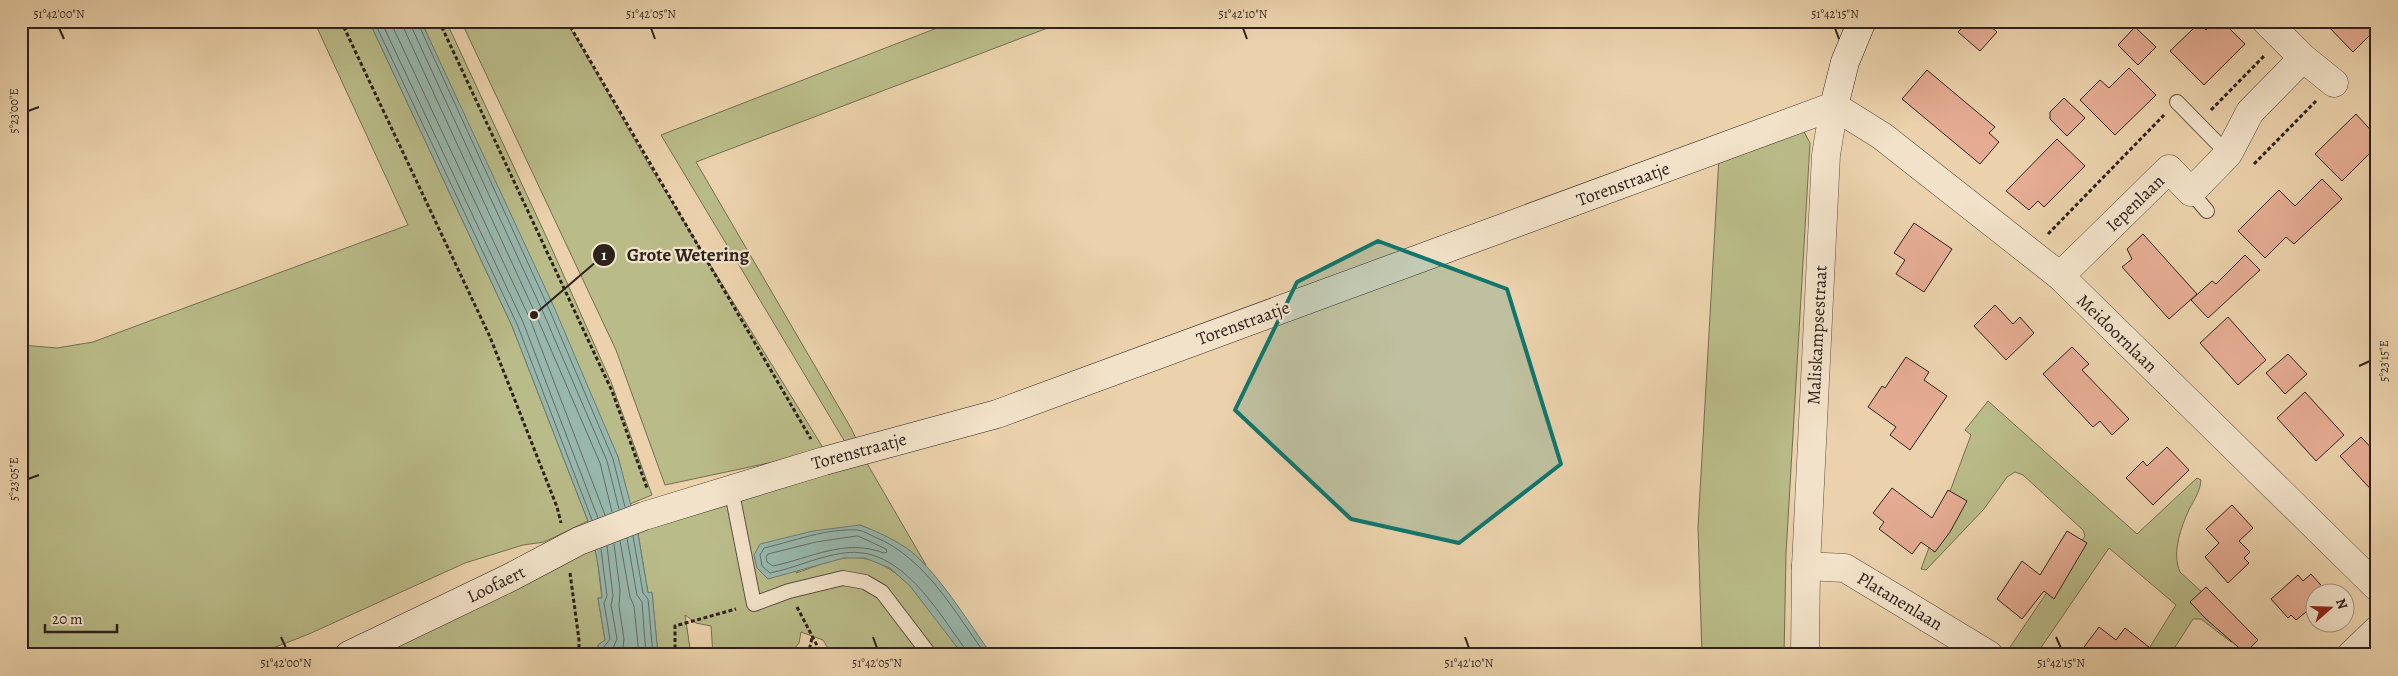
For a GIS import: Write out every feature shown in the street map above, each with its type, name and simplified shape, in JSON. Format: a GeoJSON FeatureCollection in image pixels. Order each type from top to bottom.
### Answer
{"type":"FeatureCollection","features":[{"type":"Feature","properties":{"kind":"street","name":"Maliskampsestraat"},"geometry":{"type":"LineString","coordinates":[[1806,655],[1806,566],[1826,155],[1834,106],[1845,62],[1862,21]]}},
{"type":"Feature","properties":{"kind":"street"},"geometry":{"type":"LineString","coordinates":[[2274,30],[2303,58],[2334,83]]}},
{"type":"Feature","properties":{"kind":"street","name":"Iepenlaan"},"geometry":{"type":"LineString","coordinates":[[2060,276],[2169,169],[2199,202],[2238,162],[2250,112],[2303,58]]}},
{"type":"Feature","properties":{"kind":"street","name":"Torenstraatje"},"geometry":{"type":"LineString","coordinates":[[650,514],[824,461],[997,414],[1834,106]]}},
{"type":"Feature","properties":{"kind":"street","name":"Meidoornlaan"},"geometry":{"type":"LineString","coordinates":[[1834,106],[1882,136],[2060,276],[2377,587]]}},
{"type":"Feature","properties":{"kind":"street","name":"Loofaert"},"geometry":{"type":"LineString","coordinates":[[349,655],[511,577],[573,544],[650,514]]}},
{"type":"Feature","properties":{"kind":"street","name":"Platanenlaan"},"geometry":{"type":"LineString","coordinates":[[1806,566],[1845,568],[1989,655]]}},
{"type":"Feature","properties":{"kind":"street"},"geometry":{"type":"LineString","coordinates":[[2352,655],[2377,630]]}},
{"type":"Feature","properties":{"kind":"lane"},"geometry":{"type":"LineString","coordinates":[[2177,102],[2238,162]]}},
{"type":"Feature","properties":{"kind":"lane"},"geometry":{"type":"LineString","coordinates":[[731,488],[754,604],[789,591],[843,578],[865,582],[882,592],[930,655]]}},
{"type":"Feature","properties":{"kind":"path"},"geometry":{"type":"LineString","coordinates":[[341,21],[490,337],[573,544],[579,655]]}},
{"type":"Feature","properties":{"kind":"path"},"geometry":{"type":"LineString","coordinates":[[439,21],[612,391],[650,514]]}},
{"type":"Feature","properties":{"kind":"path"},"geometry":{"type":"LineString","coordinates":[[567,21],[824,461]]}},
{"type":"Feature","properties":{"kind":"path"},"geometry":{"type":"LineString","coordinates":[[2198,124],[2274,30]]}},
{"type":"Feature","properties":{"kind":"path"},"geometry":{"type":"LineString","coordinates":[[2238,162],[2334,83]]}},
{"type":"Feature","properties":{"kind":"path"},"geometry":{"type":"LineString","coordinates":[[2030,253],[2177,102]]}},
{"type":"Feature","properties":{"kind":"path"},"geometry":{"type":"LineString","coordinates":[[789,591],[822,655]]}},
{"type":"Feature","properties":{"kind":"path"},"geometry":{"type":"LineString","coordinates":[[675,655],[675,626],[754,604]]}},
{"type":"Feature","properties":{"kind":"path"},"geometry":{"type":"LineString","coordinates":[[808,655],[813,637]]}},
{"type":"Feature","properties":{"kind":"highlighted area"},"geometry":{"type":"Polygon","coordinates":[[[1378,241],[1507,289],[1561,464],[1459,543],[1351,519],[1235,410],[1297,282],[1378,241]]]}},
{"type":"Feature","properties":{"kind":"green space"},"geometry":{"type":"Polygon","coordinates":[[[314,21],[369,21],[512,326],[588,521],[544,542],[523,545],[465,563],[309,634],[255,655],[21,655],[21,345],[57,348],[93,342],[408,225],[314,21]]]}},
{"type":"Feature","properties":{"kind":"green space"},"geometry":{"type":"Polygon","coordinates":[[[421,21],[446,21],[552,249],[611,382],[652,495],[630,504],[618,457],[421,21]]]}},
{"type":"Feature","properties":{"kind":"green space"},"geometry":{"type":"Polygon","coordinates":[[[461,21],[566,21],[650,167],[825,451],[665,485],[616,350],[461,21]]]}},
{"type":"Feature","properties":{"kind":"green space"},"geometry":{"type":"Polygon","coordinates":[[[955,21],[1066,21],[696,162],[851,428],[859,445],[848,447],[661,135],[955,21]]]}},
{"type":"Feature","properties":{"kind":"green space"},"geometry":{"type":"Polygon","coordinates":[[[1802,128],[1810,143],[1786,554],[1784,655],[1702,655],[1698,527],[1719,157],[1802,128]]]}},
{"type":"Feature","properties":{"kind":"green space"},"geometry":{"type":"Polygon","coordinates":[[[1988,401],[2137,534],[2197,478],[2201,480],[2196,498],[2187,514],[2180,535],[2177,550],[2178,565],[2180,572],[2241,628],[2242,637],[2231,642],[2201,619],[2193,619],[2170,655],[2145,655],[2176,605],[2109,548],[2036,655],[2024,655],[2010,647],[2085,536],[2083,530],[2023,475],[2015,472],[2007,477],[1984,509],[1926,570],[1921,569],[1971,435],[1965,430],[1988,401]]]}},
{"type":"Feature","properties":{"kind":"green space"},"geometry":{"type":"Polygon","coordinates":[[[865,460],[926,565],[894,542],[860,525],[796,573],[826,562],[844,558],[864,558],[882,565],[898,575],[914,590],[941,623],[963,655],[832,655],[823,640],[801,632],[799,643],[789,655],[713,655],[711,626],[696,623],[685,615],[691,655],[658,655],[652,593],[648,593],[637,528],[865,460]]]}},
{"type":"Feature","properties":{"kind":"green space"},"geometry":{"type":"Polygon","coordinates":[[[596,549],[602,598],[598,598],[605,640],[598,645],[599,655],[362,655],[554,564],[596,549]]]}},
{"type":"Feature","properties":{"kind":"water"},"geometry":{"type":"Polygon","coordinates":[[[369,21],[421,21],[554,307],[618,457],[637,528],[648,593],[652,592],[658,655],[599,655],[598,645],[605,640],[598,598],[602,598],[597,559],[588,521],[512,326],[369,21]]]}},
{"type":"Feature","properties":{"kind":"water"},"geometry":{"type":"Polygon","coordinates":[[[860,525],[878,532],[905,547],[916,556],[940,582],[992,655],[963,655],[910,586],[890,568],[865,558],[844,558],[768,579],[757,568],[754,555],[760,544],[813,531],[860,525]]]}},
{"type":"Feature","properties":{"kind":"building"},"geometry":{"type":"Polygon","coordinates":[[[1968,21],[1984,21],[1997,32],[1980,51],[1958,32],[1968,21]]]}},
{"type":"Feature","properties":{"kind":"building"},"geometry":{"type":"Polygon","coordinates":[[[2214,21],[2222,21],[2245,44],[2204,85],[2170,51],[2196,26],[2198,28],[2201,25],[2206,30],[2214,21]]]}},
{"type":"Feature","properties":{"kind":"building"},"geometry":{"type":"Polygon","coordinates":[[[2323,21],[2377,21],[2377,28],[2353,52],[2323,21]]]}},
{"type":"Feature","properties":{"kind":"building"},"geometry":{"type":"Polygon","coordinates":[[[2135,27],[2156,47],[2138,65],[2118,45],[2135,27]]]}},
{"type":"Feature","properties":{"kind":"building"},"geometry":{"type":"Polygon","coordinates":[[[2129,68],[2156,95],[2115,135],[2080,100],[2100,80],[2109,88],[2129,68]]]}},
{"type":"Feature","properties":{"kind":"building"},"geometry":{"type":"Polygon","coordinates":[[[1927,70],[1995,127],[1989,133],[1999,142],[1980,164],[1902,99],[1927,70]]]}},
{"type":"Feature","properties":{"kind":"building"},"geometry":{"type":"Polygon","coordinates":[[[2064,98],[2085,118],[2067,136],[2050,119],[2050,112],[2064,98]]]}},
{"type":"Feature","properties":{"kind":"building"},"geometry":{"type":"Polygon","coordinates":[[[2356,114],[2377,137],[2377,146],[2342,181],[2315,154],[2356,114]]]}},
{"type":"Feature","properties":{"kind":"building"},"geometry":{"type":"Polygon","coordinates":[[[2057,139],[2085,166],[2044,207],[2038,201],[2029,210],[2006,191],[2057,139]]]}},
{"type":"Feature","properties":{"kind":"building"},"geometry":{"type":"Polygon","coordinates":[[[2322,179],[2342,199],[2294,244],[2286,237],[2265,258],[2238,231],[2279,190],[2295,206],[2322,179]]]}},
{"type":"Feature","properties":{"kind":"building"},"geometry":{"type":"Polygon","coordinates":[[[1914,223],[1952,249],[1924,292],[1896,274],[1905,260],[1894,253],[1914,223]]]}},
{"type":"Feature","properties":{"kind":"building"},"geometry":{"type":"Polygon","coordinates":[[[2143,234],[2197,294],[2169,319],[2122,267],[2132,259],[2127,249],[2143,234]]]}},
{"type":"Feature","properties":{"kind":"building"},"geometry":{"type":"Polygon","coordinates":[[[2245,255],[2260,270],[2208,318],[2191,300],[2212,281],[2216,284],[2245,255]]]}},
{"type":"Feature","properties":{"kind":"building"},"geometry":{"type":"Polygon","coordinates":[[[1995,305],[2013,324],[2020,317],[2034,333],[2006,360],[1974,326],[1995,305]]]}},
{"type":"Feature","properties":{"kind":"building"},"geometry":{"type":"Polygon","coordinates":[[[2228,317],[2266,360],[2238,385],[2200,343],[2228,317]]]}},
{"type":"Feature","properties":{"kind":"building"},"geometry":{"type":"Polygon","coordinates":[[[2072,347],[2089,364],[2082,370],[2129,419],[2112,435],[2100,421],[2093,427],[2043,374],[2072,347]]]}},
{"type":"Feature","properties":{"kind":"building"},"geometry":{"type":"Polygon","coordinates":[[[2288,354],[2307,374],[2285,394],[2266,373],[2288,354]]]}},
{"type":"Feature","properties":{"kind":"building"},"geometry":{"type":"Polygon","coordinates":[[[1906,357],[1929,372],[1924,380],[1947,396],[1910,450],[1890,435],[1896,427],[1868,407],[1882,386],[1885,388],[1906,357]]]}},
{"type":"Feature","properties":{"kind":"building"},"geometry":{"type":"Polygon","coordinates":[[[2305,392],[2344,435],[2316,461],[2277,418],[2305,392]]]}},
{"type":"Feature","properties":{"kind":"building"},"geometry":{"type":"Polygon","coordinates":[[[2361,437],[2377,454],[2377,496],[2340,456],[2361,437]]]}},
{"type":"Feature","properties":{"kind":"building"},"geometry":{"type":"Polygon","coordinates":[[[2167,447],[2189,470],[2153,505],[2126,478],[2143,461],[2147,466],[2167,447]]]}},
{"type":"Feature","properties":{"kind":"building"},"geometry":{"type":"Polygon","coordinates":[[[1892,488],[1932,518],[1948,490],[1967,501],[1950,532],[1935,552],[1921,542],[1912,554],[1879,529],[1884,522],[1873,513],[1892,488]]]}},
{"type":"Feature","properties":{"kind":"building"},"geometry":{"type":"Polygon","coordinates":[[[2232,505],[2253,528],[2239,541],[2250,552],[2244,558],[2249,563],[2228,583],[2205,557],[2219,543],[2206,529],[2232,505]]]}},
{"type":"Feature","properties":{"kind":"building"},"geometry":{"type":"Polygon","coordinates":[[[2067,531],[2087,543],[2054,599],[2044,591],[2022,619],[1997,599],[2022,561],[2040,575],[2067,531]]]}},
{"type":"Feature","properties":{"kind":"building"},"geometry":{"type":"Polygon","coordinates":[[[2311,574],[2320,584],[2306,584],[2306,612],[2296,620],[2291,615],[2288,618],[2271,599],[2298,575],[2303,581],[2311,574]]]}},
{"type":"Feature","properties":{"kind":"building"},"geometry":{"type":"Polygon","coordinates":[[[2206,587],[2258,640],[2245,653],[2206,619],[2190,602],[2206,587]]]}},
{"type":"Feature","properties":{"kind":"building"},"geometry":{"type":"Polygon","coordinates":[[[2099,627],[2116,640],[2125,628],[2159,655],[2078,655],[2099,627]]]}},
{"type":"Feature","properties":{"kind":"place","name":"Grote Wetering"},"geometry":{"type":"Point","coordinates":[534,315]}}]}
